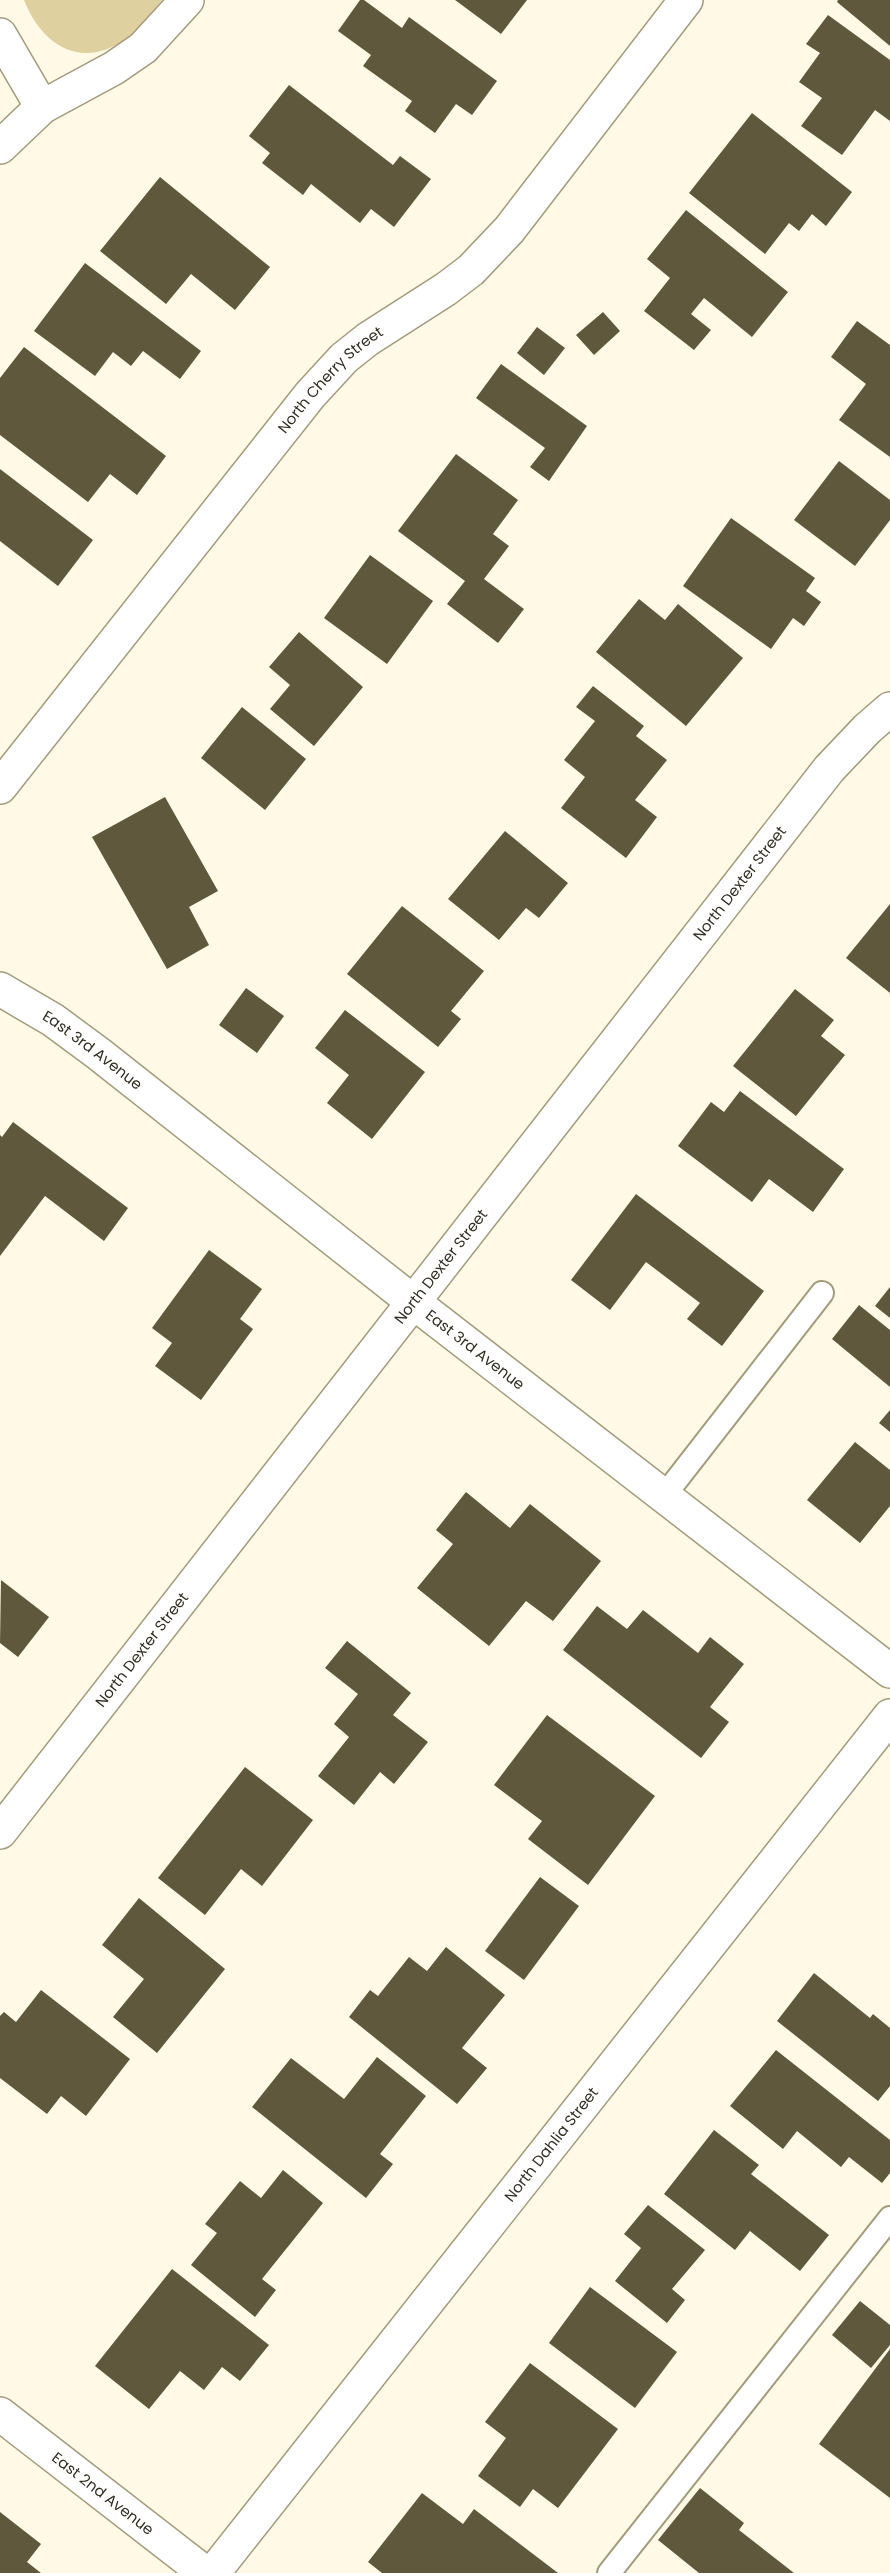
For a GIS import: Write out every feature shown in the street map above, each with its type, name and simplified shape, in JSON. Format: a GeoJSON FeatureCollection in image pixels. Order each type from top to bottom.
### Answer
{"type":"FeatureCollection","features":[{"type":"Feature","properties":{"kind":"street"},"geometry":{"type":"LineString","coordinates":[[0,147],[42,107],[114,68],[143,48],[187,0]]}},
{"type":"Feature","properties":{"kind":"street","name":"North Cherry Street"},"geometry":{"type":"LineString","coordinates":[[0,787],[310,395],[344,358],[368,339],[446,290],[483,258],[509,230],[686,0]]}},
{"type":"Feature","properties":{"kind":"street"},"geometry":{"type":"LineString","coordinates":[[0,34],[42,107]]}},
{"type":"Feature","properties":{"kind":"street","name":"North Dexter Street"},"geometry":{"type":"LineString","coordinates":[[0,1832],[829,769],[890,708]]}},
{"type":"Feature","properties":{"kind":"street","name":"East 3rd Avenue"},"geometry":{"type":"LineString","coordinates":[[0,989],[53,1020],[99,1054],[412,1301],[890,1671]]}},
{"type":"Feature","properties":{"kind":"street","name":"North Dahlia Street"},"geometry":{"type":"LineString","coordinates":[[213,2573],[890,1716]]}},
{"type":"Feature","properties":{"kind":"street","name":"East 2nd Avenue"},"geometry":{"type":"LineString","coordinates":[[0,2414],[205,2573]]}},
{"type":"Feature","properties":{"kind":"lane"},"geometry":{"type":"LineString","coordinates":[[664,1496],[822,1293]]}},
{"type":"Feature","properties":{"kind":"lane"},"geometry":{"type":"LineString","coordinates":[[609,2573],[890,2218]]}},
{"type":"Feature","properties":{"kind":"shaded area"},"geometry":{"type":"Polygon","coordinates":[[[24,0],[162,0],[127,38],[110,48],[79,53],[65,49],[41,30],[24,0]]]}},
{"type":"Feature","properties":{"kind":"building"},"geometry":{"type":"Polygon","coordinates":[[[360,0],[364,0],[402,28],[409,17],[497,81],[472,115],[456,104],[435,133],[405,111],[412,101],[363,66],[371,55],[338,31],[360,0]]]}},
{"type":"Feature","properties":{"kind":"building"},"geometry":{"type":"Polygon","coordinates":[[[455,0],[527,0],[501,34],[455,0]]]}},
{"type":"Feature","properties":{"kind":"building"},"geometry":{"type":"Polygon","coordinates":[[[838,0],[890,0],[890,46],[837,2],[838,0]]]}},
{"type":"Feature","properties":{"kind":"building"},"geometry":{"type":"Polygon","coordinates":[[[828,15],[890,60],[890,121],[875,110],[842,155],[801,126],[822,98],[799,82],[820,53],[806,44],[828,15]]]}},
{"type":"Feature","properties":{"kind":"building"},"geometry":{"type":"Polygon","coordinates":[[[289,85],[393,165],[400,156],[431,179],[394,227],[371,209],[360,223],[311,184],[303,195],[262,163],[270,153],[249,136],[289,85]]]}},
{"type":"Feature","properties":{"kind":"building"},"geometry":{"type":"Polygon","coordinates":[[[752,113],[852,192],[826,226],[812,214],[799,231],[789,223],[765,254],[689,193],[752,113]]]}},
{"type":"Feature","properties":{"kind":"building"},"geometry":{"type":"Polygon","coordinates":[[[160,177],[270,267],[235,310],[191,274],[166,304],[100,251],[160,177]]]}},
{"type":"Feature","properties":{"kind":"building"},"geometry":{"type":"Polygon","coordinates":[[[686,210],[788,292],[752,337],[704,298],[691,314],[711,330],[694,350],[644,311],[670,278],[647,259],[686,210]]]}},
{"type":"Feature","properties":{"kind":"building"},"geometry":{"type":"Polygon","coordinates":[[[85,263],[201,351],[180,379],[143,351],[131,366],[113,352],[95,376],[34,331],[85,263]]]}},
{"type":"Feature","properties":{"kind":"building"},"geometry":{"type":"Polygon","coordinates":[[[603,312],[620,331],[594,355],[576,335],[603,312]]]}},
{"type":"Feature","properties":{"kind":"building"},"geometry":{"type":"Polygon","coordinates":[[[857,321],[890,345],[890,457],[839,420],[866,384],[831,357],[857,321]]]}},
{"type":"Feature","properties":{"kind":"building"},"geometry":{"type":"Polygon","coordinates":[[[537,327],[565,348],[544,375],[517,353],[537,327]]]}},
{"type":"Feature","properties":{"kind":"building"},"geometry":{"type":"Polygon","coordinates":[[[24,347],[166,456],[137,495],[110,474],[88,502],[0,435],[0,378],[24,347]]]}},
{"type":"Feature","properties":{"kind":"building"},"geometry":{"type":"Polygon","coordinates":[[[501,364],[587,426],[549,481],[530,467],[545,448],[476,398],[501,364]]]}},
{"type":"Feature","properties":{"kind":"building"},"geometry":{"type":"Polygon","coordinates":[[[456,454],[518,500],[493,534],[509,546],[484,579],[524,609],[498,643],[447,604],[465,581],[398,531],[456,454]]]}},
{"type":"Feature","properties":{"kind":"building"},"geometry":{"type":"Polygon","coordinates":[[[839,461],[890,500],[890,520],[855,566],[794,520],[839,461]]]}},
{"type":"Feature","properties":{"kind":"building"},"geometry":{"type":"Polygon","coordinates":[[[0,469],[93,540],[58,586],[0,541],[0,469]]]}},
{"type":"Feature","properties":{"kind":"building"},"geometry":{"type":"Polygon","coordinates":[[[731,518],[815,578],[806,591],[821,602],[804,626],[793,618],[771,649],[683,586],[731,518]]]}},
{"type":"Feature","properties":{"kind":"building"},"geometry":{"type":"Polygon","coordinates":[[[370,555],[433,601],[387,664],[324,618],[370,555]]]}},
{"type":"Feature","properties":{"kind":"building"},"geometry":{"type":"Polygon","coordinates":[[[639,599],[665,620],[678,604],[743,658],[686,726],[596,652],[639,599]]]}},
{"type":"Feature","properties":{"kind":"building"},"geometry":{"type":"Polygon","coordinates":[[[299,632],[363,687],[314,746],[270,709],[290,685],[269,667],[299,632]]]}},
{"type":"Feature","properties":{"kind":"building"},"geometry":{"type":"Polygon","coordinates":[[[593,686],[644,726],[636,736],[667,760],[635,800],[657,817],[626,858],[561,808],[585,777],[564,760],[595,721],[576,707],[593,686]]]}},
{"type":"Feature","properties":{"kind":"building"},"geometry":{"type":"Polygon","coordinates":[[[242,707],[306,759],[265,810],[201,758],[242,707]]]}},
{"type":"Feature","properties":{"kind":"building"},"geometry":{"type":"Polygon","coordinates":[[[165,797],[218,891],[189,907],[209,945],[167,969],[92,837],[165,797]]]}},
{"type":"Feature","properties":{"kind":"building"},"geometry":{"type":"Polygon","coordinates":[[[505,831],[568,883],[539,918],[526,908],[499,940],[448,899],[505,831]]]}},
{"type":"Feature","properties":{"kind":"building"},"geometry":{"type":"Polygon","coordinates":[[[890,904],[890,993],[846,958],[890,904]]]}},
{"type":"Feature","properties":{"kind":"building"},"geometry":{"type":"Polygon","coordinates":[[[402,906],[484,971],[451,1011],[461,1019],[438,1047],[347,974],[402,906]]]}},
{"type":"Feature","properties":{"kind":"building"},"geometry":{"type":"Polygon","coordinates":[[[246,988],[284,1016],[257,1053],[219,1025],[246,988]]]}},
{"type":"Feature","properties":{"kind":"building"},"geometry":{"type":"Polygon","coordinates":[[[795,989],[834,1020],[821,1036],[845,1055],[796,1116],[733,1066],[795,989]]]}},
{"type":"Feature","properties":{"kind":"building"},"geometry":{"type":"Polygon","coordinates":[[[345,1010],[425,1072],[372,1139],[327,1103],[349,1075],[315,1048],[345,1010]]]}},
{"type":"Feature","properties":{"kind":"building"},"geometry":{"type":"Polygon","coordinates":[[[740,1091],[844,1169],[813,1212],[769,1179],[752,1202],[678,1146],[711,1102],[724,1112],[740,1091]]]}},
{"type":"Feature","properties":{"kind":"building"},"geometry":{"type":"Polygon","coordinates":[[[13,1122],[128,1208],[104,1241],[45,1196],[0,1256],[0,1135],[2,1137],[13,1122]]]}},
{"type":"Feature","properties":{"kind":"building"},"geometry":{"type":"Polygon","coordinates":[[[636,1194],[764,1291],[722,1346],[687,1319],[700,1303],[646,1262],[610,1310],[571,1280],[636,1194]]]}},
{"type":"Feature","properties":{"kind":"building"},"geometry":{"type":"Polygon","coordinates":[[[209,1250],[262,1289],[240,1319],[253,1329],[201,1400],[155,1366],[172,1343],[152,1328],[209,1250]]]}},
{"type":"Feature","properties":{"kind":"building"},"geometry":{"type":"Polygon","coordinates":[[[890,1287],[890,1318],[875,1306],[890,1287]]]}},
{"type":"Feature","properties":{"kind":"building"},"geometry":{"type":"Polygon","coordinates":[[[859,1305],[890,1330],[890,1387],[832,1339],[859,1305]]]}},
{"type":"Feature","properties":{"kind":"building"},"geometry":{"type":"Polygon","coordinates":[[[890,1410],[890,1432],[879,1423],[890,1410]]]}},
{"type":"Feature","properties":{"kind":"building"},"geometry":{"type":"Polygon","coordinates":[[[855,1442],[890,1470],[890,1506],[860,1543],[807,1500],[855,1442]]]}},
{"type":"Feature","properties":{"kind":"building"},"geometry":{"type":"Polygon","coordinates":[[[466,1492],[510,1528],[530,1504],[601,1561],[553,1621],[526,1601],[489,1646],[417,1588],[453,1544],[436,1530],[466,1492]]]}},
{"type":"Feature","properties":{"kind":"building"},"geometry":{"type":"Polygon","coordinates":[[[1,1580],[49,1617],[18,1657],[0,1643],[1,1580]]]}},
{"type":"Feature","properties":{"kind":"building"},"geometry":{"type":"Polygon","coordinates":[[[597,1606],[627,1629],[643,1610],[698,1653],[710,1637],[744,1664],[710,1707],[729,1722],[701,1758],[563,1650],[597,1606]]]}},
{"type":"Feature","properties":{"kind":"building"},"geometry":{"type":"Polygon","coordinates":[[[347,1641],[411,1693],[393,1715],[428,1742],[394,1784],[380,1772],[354,1805],[318,1776],[349,1737],[334,1724],[358,1694],[325,1668],[347,1641]]]}},
{"type":"Feature","properties":{"kind":"building"},"geometry":{"type":"Polygon","coordinates":[[[547,1715],[655,1796],[588,1885],[528,1839],[542,1821],[494,1785],[547,1715]]]}},
{"type":"Feature","properties":{"kind":"building"},"geometry":{"type":"Polygon","coordinates":[[[245,1767],[313,1820],[262,1886],[241,1869],[205,1915],[158,1878],[245,1767]]]}},
{"type":"Feature","properties":{"kind":"building"},"geometry":{"type":"Polygon","coordinates":[[[540,1877],[579,1906],[524,1980],[485,1951],[540,1877]]]}},
{"type":"Feature","properties":{"kind":"building"},"geometry":{"type":"Polygon","coordinates":[[[139,1898],[225,1969],[157,2053],[113,2017],[144,1979],[102,1945],[139,1898]]]}},
{"type":"Feature","properties":{"kind":"building"},"geometry":{"type":"Polygon","coordinates":[[[446,1947],[505,1995],[462,2048],[487,2068],[457,2104],[349,2017],[370,1990],[378,1996],[409,1957],[427,1971],[446,1947]]]}},
{"type":"Feature","properties":{"kind":"building"},"geometry":{"type":"Polygon","coordinates":[[[814,1973],[870,2018],[873,2014],[890,2028],[890,2086],[878,2101],[777,2021],[814,1973]]]}},
{"type":"Feature","properties":{"kind":"building"},"geometry":{"type":"Polygon","coordinates":[[[41,1990],[130,2059],[86,2116],[61,2096],[47,2114],[0,2078],[0,2016],[4,2012],[16,2022],[41,1990]]]}},
{"type":"Feature","properties":{"kind":"building"},"geometry":{"type":"Polygon","coordinates":[[[776,2050],[890,2140],[890,2173],[882,2183],[849,2157],[841,2167],[797,2131],[783,2149],[730,2106],[776,2050]]]}},
{"type":"Feature","properties":{"kind":"building"},"geometry":{"type":"Polygon","coordinates":[[[377,2057],[426,2096],[380,2154],[393,2164],[366,2198],[252,2107],[291,2058],[344,2099],[377,2057]]]}},
{"type":"Feature","properties":{"kind":"building"},"geometry":{"type":"Polygon","coordinates":[[[714,2130],[759,2165],[751,2174],[829,2235],[800,2271],[750,2231],[735,2250],[664,2194],[714,2130]]]}},
{"type":"Feature","properties":{"kind":"building"},"geometry":{"type":"Polygon","coordinates":[[[283,2170],[323,2203],[262,2279],[276,2290],[255,2317],[191,2265],[217,2233],[205,2224],[240,2181],[261,2198],[283,2170]]]}},
{"type":"Feature","properties":{"kind":"building"},"geometry":{"type":"Polygon","coordinates":[[[648,2205],[705,2250],[672,2289],[685,2300],[667,2323],[615,2281],[641,2248],[624,2234],[648,2205]]]}},
{"type":"Feature","properties":{"kind":"building"},"geometry":{"type":"Polygon","coordinates":[[[172,2269],[269,2345],[240,2381],[222,2367],[204,2390],[180,2371],[149,2409],[95,2366],[172,2269]]]}},
{"type":"Feature","properties":{"kind":"building"},"geometry":{"type":"Polygon","coordinates":[[[590,2287],[677,2352],[635,2408],[549,2343],[590,2287]]]}},
{"type":"Feature","properties":{"kind":"building"},"geometry":{"type":"Polygon","coordinates":[[[860,2301],[890,2325],[890,2345],[871,2368],[832,2335],[860,2301]]]}},
{"type":"Feature","properties":{"kind":"building"},"geometry":{"type":"Polygon","coordinates":[[[890,2349],[890,2498],[819,2444],[890,2349]]]}},
{"type":"Feature","properties":{"kind":"building"},"geometry":{"type":"Polygon","coordinates":[[[530,2363],[618,2429],[558,2508],[533,2489],[520,2507],[478,2476],[506,2438],[485,2422],[530,2363]]]}},
{"type":"Feature","properties":{"kind":"building"},"geometry":{"type":"Polygon","coordinates":[[[700,2488],[744,2523],[739,2530],[794,2573],[699,2573],[658,2540],[700,2488]]]}},
{"type":"Feature","properties":{"kind":"building"},"geometry":{"type":"Polygon","coordinates":[[[422,2493],[463,2524],[474,2509],[558,2573],[382,2573],[368,2562],[422,2493]]]}},
{"type":"Feature","properties":{"kind":"building"},"geometry":{"type":"Polygon","coordinates":[[[0,2512],[41,2544],[27,2562],[41,2573],[0,2573],[0,2512]]]}}]}
